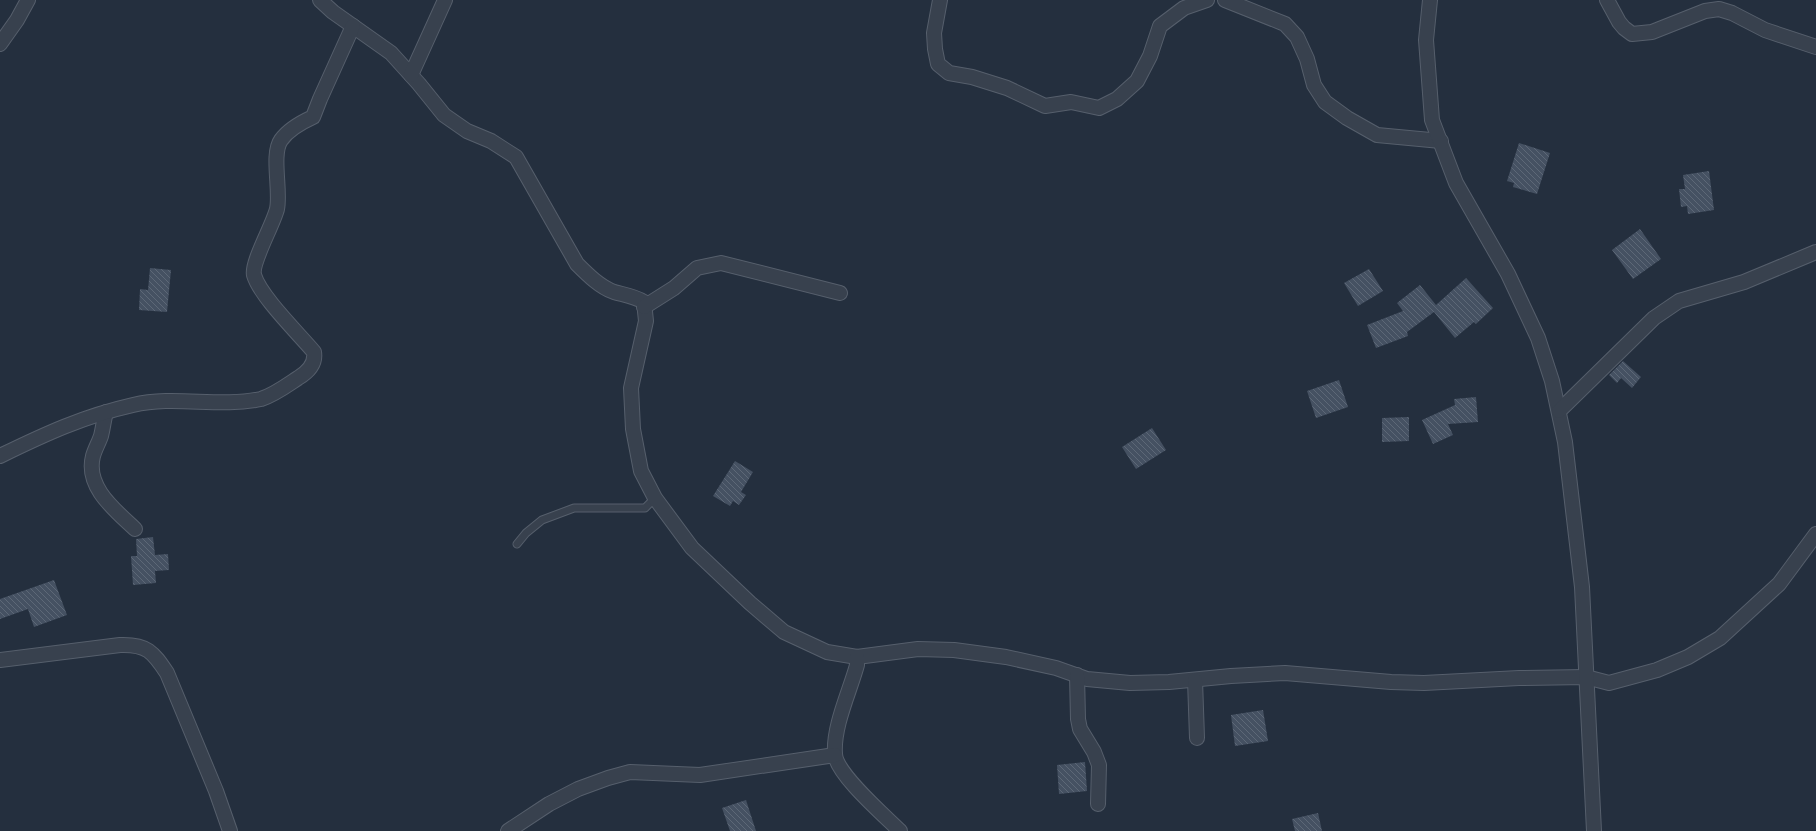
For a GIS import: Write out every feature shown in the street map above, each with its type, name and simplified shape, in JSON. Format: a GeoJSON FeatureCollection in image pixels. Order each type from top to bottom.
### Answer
{"type":"FeatureCollection","features":[{"type":"Feature","properties":{"kind":"street"},"geometry":{"type":"LineString","coordinates":[[0,44],[17,20],[28,0]]}},
{"type":"Feature","properties":{"kind":"street"},"geometry":{"type":"LineString","coordinates":[[320,0],[391,53],[444,115],[467,131],[491,141],[516,157],[577,264],[591,279],[614,292],[634,297],[644,302],[646,321],[631,388],[633,429],[641,471],[655,498],[692,548],[750,603],[784,632],[827,652],[858,657],[918,649],[954,650],[1056,668],[1087,679],[1130,683],[1285,673],[1391,682],[1424,683],[1519,678],[1586,677],[1609,683],[1657,670],[1688,657],[1720,638],[1779,584],[1816,534]]}},
{"type":"Feature","properties":{"kind":"street"},"geometry":{"type":"LineString","coordinates":[[411,75],[445,0]]}},
{"type":"Feature","properties":{"kind":"street"},"geometry":{"type":"LineString","coordinates":[[940,0],[934,33],[935,49],[938,64],[949,73],[972,77],[1007,88],[1045,106],[1071,102],[1099,108],[1117,99],[1137,81],[1150,56],[1160,26],[1184,8],[1207,0]]}},
{"type":"Feature","properties":{"kind":"street"},"geometry":{"type":"LineString","coordinates":[[1430,0],[1426,40],[1432,120],[1456,183],[1508,274],[1538,338],[1552,381],[1558,411],[1571,482],[1582,587],[1586,677],[1590,714],[1594,831]]}},
{"type":"Feature","properties":{"kind":"street"},"geometry":{"type":"LineString","coordinates":[[1607,0],[1619,22],[1632,34],[1658,31],[1705,11],[1719,9],[1732,13],[1765,30],[1816,47]]}},
{"type":"Feature","properties":{"kind":"street"},"geometry":{"type":"LineString","coordinates":[[1236,2],[1285,24],[1297,37],[1307,60],[1314,85],[1325,102],[1347,118],[1378,135],[1441,141]]}},
{"type":"Feature","properties":{"kind":"street"},"geometry":{"type":"LineString","coordinates":[[0,456],[45,434],[90,416],[136,404],[186,400],[227,402],[262,398],[279,391],[310,368],[314,362],[314,352],[262,290],[254,275],[254,264],[275,218],[278,204],[276,163],[280,140],[300,124],[313,117],[353,26]]}},
{"type":"Feature","properties":{"kind":"street"},"geometry":{"type":"LineString","coordinates":[[1558,411],[1654,318],[1679,301],[1744,282],[1816,252]]}},
{"type":"Feature","properties":{"kind":"street"},"geometry":{"type":"LineString","coordinates":[[644,307],[674,288],[697,268],[721,263],[840,293]]}},
{"type":"Feature","properties":{"kind":"street"},"geometry":{"type":"LineString","coordinates":[[106,412],[101,435],[93,457],[92,472],[98,489],[109,504],[135,529]]}},
{"type":"Feature","properties":{"kind":"street"},"geometry":{"type":"LineString","coordinates":[[0,660],[131,644],[145,648],[156,656],[167,673],[214,785],[230,831]]}},
{"type":"Feature","properties":{"kind":"street"},"geometry":{"type":"LineString","coordinates":[[858,657],[857,665],[838,724],[835,754],[839,767],[854,785],[900,831]]}},
{"type":"Feature","properties":{"kind":"street"},"geometry":{"type":"LineString","coordinates":[[1077,675],[1080,729],[1085,740],[1094,752],[1099,765],[1098,804]]}},
{"type":"Feature","properties":{"kind":"street"},"geometry":{"type":"LineString","coordinates":[[1195,680],[1197,738]]}},
{"type":"Feature","properties":{"kind":"street"},"geometry":{"type":"LineString","coordinates":[[508,831],[549,804],[608,778],[630,772],[700,775],[835,754]]}},
{"type":"Feature","properties":{"kind":"lane"},"geometry":{"type":"LineString","coordinates":[[517,544],[526,533],[542,520],[574,508],[644,508],[655,498]]}},
{"type":"Feature","properties":{"kind":"building"},"geometry":{"type":"Polygon","coordinates":[[[1519,143],[1550,153],[1537,194],[1513,187],[1514,183],[1507,181],[1519,143]]]}},
{"type":"Feature","properties":{"kind":"building"},"geometry":{"type":"Polygon","coordinates":[[[1709,171],[1714,210],[1688,214],[1687,206],[1681,207],[1679,189],[1685,189],[1683,175],[1709,171]]]}},
{"type":"Feature","properties":{"kind":"building"},"geometry":{"type":"Polygon","coordinates":[[[1640,229],[1661,259],[1633,279],[1612,250],[1640,229]]]}},
{"type":"Feature","properties":{"kind":"building"},"geometry":{"type":"Polygon","coordinates":[[[150,268],[171,270],[167,312],[139,310],[140,289],[148,290],[150,268]]]}},
{"type":"Feature","properties":{"kind":"building"},"geometry":{"type":"Polygon","coordinates":[[[1369,269],[1383,291],[1358,306],[1344,283],[1369,269]]]}},
{"type":"Feature","properties":{"kind":"building"},"geometry":{"type":"Polygon","coordinates":[[[1466,278],[1493,308],[1476,324],[1474,322],[1455,338],[1434,312],[1407,332],[1408,336],[1376,348],[1367,325],[1403,311],[1397,303],[1420,285],[1436,305],[1466,278]]]}},
{"type":"Feature","properties":{"kind":"building"},"geometry":{"type":"Polygon","coordinates":[[[1623,361],[1641,377],[1632,388],[1621,378],[1617,383],[1609,375],[1623,361]]]}},
{"type":"Feature","properties":{"kind":"building"},"geometry":{"type":"Polygon","coordinates":[[[1339,380],[1348,407],[1316,418],[1307,391],[1339,380]]]}},
{"type":"Feature","properties":{"kind":"building"},"geometry":{"type":"Polygon","coordinates":[[[1476,397],[1478,422],[1448,424],[1453,435],[1433,444],[1422,420],[1455,405],[1454,399],[1476,397]]]}},
{"type":"Feature","properties":{"kind":"building"},"geometry":{"type":"Polygon","coordinates":[[[1409,417],[1409,441],[1382,442],[1382,418],[1409,417]]]}},
{"type":"Feature","properties":{"kind":"building"},"geometry":{"type":"Polygon","coordinates":[[[1152,428],[1166,450],[1136,469],[1122,447],[1152,428]]]}},
{"type":"Feature","properties":{"kind":"building"},"geometry":{"type":"Polygon","coordinates":[[[735,461],[753,472],[741,492],[746,495],[739,505],[733,501],[730,506],[713,496],[735,461]]]}},
{"type":"Feature","properties":{"kind":"building"},"geometry":{"type":"Polygon","coordinates":[[[153,537],[155,555],[168,554],[169,570],[155,571],[156,583],[133,585],[131,556],[137,556],[136,539],[153,537]]]}},
{"type":"Feature","properties":{"kind":"building"},"geometry":{"type":"Polygon","coordinates":[[[54,580],[67,615],[34,627],[28,609],[0,619],[0,599],[54,580]]]}},
{"type":"Feature","properties":{"kind":"building"},"geometry":{"type":"Polygon","coordinates":[[[1263,710],[1268,741],[1235,746],[1231,715],[1263,710]]]}},
{"type":"Feature","properties":{"kind":"building"},"geometry":{"type":"Polygon","coordinates":[[[1085,762],[1087,791],[1059,794],[1057,765],[1085,762]]]}},
{"type":"Feature","properties":{"kind":"building"},"geometry":{"type":"Polygon","coordinates":[[[746,800],[756,831],[730,831],[722,808],[746,800]]]}},
{"type":"Feature","properties":{"kind":"building"},"geometry":{"type":"Polygon","coordinates":[[[1318,813],[1322,831],[1295,831],[1292,819],[1318,813]]]}}]}
